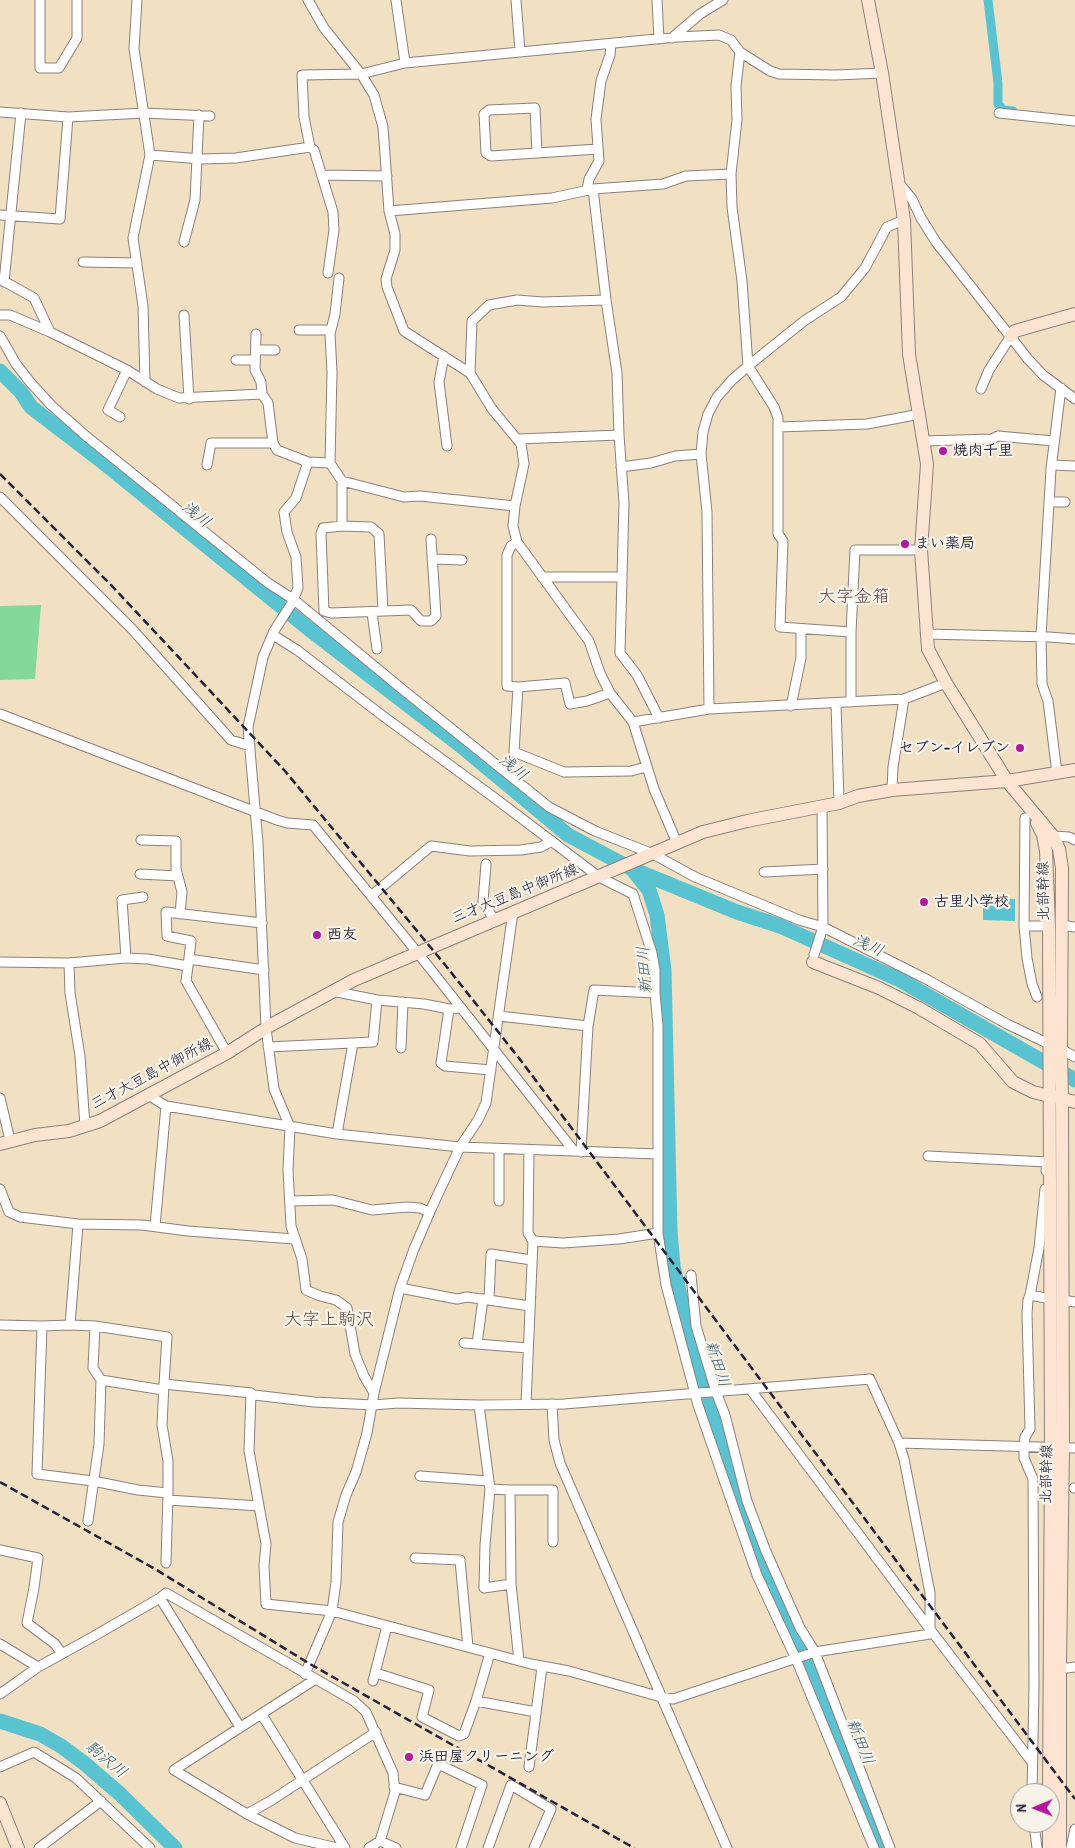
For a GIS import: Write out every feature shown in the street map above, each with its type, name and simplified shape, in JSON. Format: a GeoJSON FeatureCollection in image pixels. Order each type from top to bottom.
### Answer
{"type":"FeatureCollection","features":[{"type":"Feature","properties":{"kind":"street"},"geometry":{"type":"LineString","coordinates":[[40,0],[40,68],[59,68],[77,38],[77,0]]}},
{"type":"Feature","properties":{"kind":"street"},"geometry":{"type":"LineString","coordinates":[[137,0],[134,49],[150,155],[133,238],[143,306],[145,382]]}},
{"type":"Feature","properties":{"kind":"street"},"geometry":{"type":"LineString","coordinates":[[308,0],[324,28],[361,74],[374,94],[383,127],[389,211],[394,234],[395,250],[386,279],[387,287],[404,331],[470,373],[492,409],[518,439],[524,464],[515,506],[513,526],[517,542],[589,641],[600,673],[610,693],[633,722],[646,768],[677,843]]}},
{"type":"Feature","properties":{"kind":"street"},"geometry":{"type":"LineString","coordinates":[[396,0],[405,63]]}},
{"type":"Feature","properties":{"kind":"street"},"geometry":{"type":"LineString","coordinates":[[516,0],[520,51]]}},
{"type":"Feature","properties":{"kind":"street"},"geometry":{"type":"LineString","coordinates":[[657,0],[660,39]]}},
{"type":"Feature","properties":{"kind":"street"},"geometry":{"type":"LineString","coordinates":[[672,38],[700,14],[723,0]]}},
{"type":"Feature","properties":{"kind":"street"},"geometry":{"type":"LineString","coordinates":[[868,0],[882,73],[904,220],[909,354],[927,464],[921,550],[928,649],[946,683],[1007,781],[1026,804]]}},
{"type":"Feature","properties":{"kind":"street"},"geometry":{"type":"LineString","coordinates":[[328,273],[334,230],[333,212],[323,175],[314,150],[310,147],[304,117],[302,76],[361,74],[405,63],[520,51],[719,35],[731,40],[740,52],[770,72],[779,74],[836,75],[882,73]]}},
{"type":"Feature","properties":{"kind":"street"},"geometry":{"type":"LineString","coordinates":[[611,44],[610,55],[601,81],[598,100],[596,119],[598,161],[589,179],[617,373],[624,503],[620,653],[637,675],[659,718]]}},
{"type":"Feature","properties":{"kind":"street"},"geometry":{"type":"LineString","coordinates":[[740,52],[736,86],[737,120],[731,174],[732,207],[742,272],[748,366],[774,407],[778,418],[778,534],[783,541],[780,627],[851,632]]}},
{"type":"Feature","properties":{"kind":"street"},"geometry":{"type":"LineString","coordinates":[[537,153],[534,108],[489,110],[484,114],[486,152],[491,156],[537,153],[598,149]]}},
{"type":"Feature","properties":{"kind":"street"},"geometry":{"type":"LineString","coordinates":[[0,112],[68,117],[144,113],[210,116]]}},
{"type":"Feature","properties":{"kind":"street"},"geometry":{"type":"LineString","coordinates":[[999,113],[1075,121]]}},
{"type":"Feature","properties":{"kind":"street"},"geometry":{"type":"LineString","coordinates":[[21,114],[11,216],[2,281],[34,298],[50,332]]}},
{"type":"Feature","properties":{"kind":"street"},"geometry":{"type":"LineString","coordinates":[[184,242],[195,200],[200,115]]}},
{"type":"Feature","properties":{"kind":"street"},"geometry":{"type":"LineString","coordinates":[[0,215],[60,219],[68,117]]}},
{"type":"Feature","properties":{"kind":"street"},"geometry":{"type":"LineString","coordinates":[[150,155],[236,158],[310,147]]}},
{"type":"Feature","properties":{"kind":"street"},"geometry":{"type":"LineString","coordinates":[[389,211],[552,198],[590,189],[663,184],[686,176],[731,174]]}},
{"type":"Feature","properties":{"kind":"street"},"geometry":{"type":"LineString","coordinates":[[323,175],[387,176]]}},
{"type":"Feature","properties":{"kind":"street"},"geometry":{"type":"LineString","coordinates":[[897,181],[912,199],[936,242],[1028,360],[1043,375],[1075,399]]}},
{"type":"Feature","properties":{"kind":"street"},"geometry":{"type":"LineString","coordinates":[[709,709],[707,512],[701,454],[703,432],[708,414],[717,397],[732,380],[804,321],[841,297],[865,268],[888,227],[904,220]]}},
{"type":"Feature","properties":{"kind":"street"},"geometry":{"type":"LineString","coordinates":[[83,262],[137,263]]}},
{"type":"Feature","properties":{"kind":"street"},"geometry":{"type":"LineString","coordinates":[[339,278],[335,314],[331,330],[330,463],[342,481],[342,526]]}},
{"type":"Feature","properties":{"kind":"street"},"geometry":{"type":"LineString","coordinates":[[470,373],[472,321],[489,305],[517,300],[543,302],[606,300]]}},
{"type":"Feature","properties":{"kind":"street"},"geometry":{"type":"LineString","coordinates":[[981,389],[989,370],[1015,331],[1075,314]]}},
{"type":"Feature","properties":{"kind":"street"},"geometry":{"type":"LineString","coordinates":[[0,315],[10,315],[50,332],[179,398],[262,394]]}},
{"type":"Feature","properties":{"kind":"street"},"geometry":{"type":"LineString","coordinates":[[184,316],[189,399]]}},
{"type":"Feature","properties":{"kind":"street"},"geometry":{"type":"LineString","coordinates":[[299,330],[331,330]]}},
{"type":"Feature","properties":{"kind":"street"},"geometry":{"type":"LineString","coordinates":[[256,334],[255,370],[261,382],[262,394],[268,403],[273,443],[277,450],[308,462],[330,463]]}},
{"type":"Feature","properties":{"kind":"street"},"geometry":{"type":"LineString","coordinates":[[0,336],[16,364],[51,405],[86,436],[549,807],[595,831],[694,877],[822,930],[926,979],[1055,1050],[1075,1057]]}},
{"type":"Feature","properties":{"kind":"street"},"geometry":{"type":"LineString","coordinates":[[256,350],[275,350]]}},
{"type":"Feature","properties":{"kind":"street"},"geometry":{"type":"LineString","coordinates":[[444,356],[439,382],[447,446]]}},
{"type":"Feature","properties":{"kind":"street"},"geometry":{"type":"LineString","coordinates":[[236,360],[255,360]]}},
{"type":"Feature","properties":{"kind":"street"},"geometry":{"type":"LineString","coordinates":[[120,417],[108,410],[127,370]]}},
{"type":"Feature","properties":{"kind":"street"},"geometry":{"type":"LineString","coordinates":[[1056,773],[1048,701],[1042,684],[1041,636],[1052,464],[1061,388]]}},
{"type":"Feature","properties":{"kind":"street"},"geometry":{"type":"LineString","coordinates":[[778,427],[867,424],[920,414]]}},
{"type":"Feature","properties":{"kind":"street"},"geometry":{"type":"LineString","coordinates":[[518,439],[619,435]]}},
{"type":"Feature","properties":{"kind":"street"},"geometry":{"type":"LineString","coordinates":[[924,441],[992,439],[998,436],[1054,441]]}},
{"type":"Feature","properties":{"kind":"street"},"geometry":{"type":"LineString","coordinates":[[207,465],[211,442],[273,443]]}},
{"type":"Feature","properties":{"kind":"street"},"geometry":{"type":"LineString","coordinates":[[621,467],[651,463],[675,456],[701,454]]}},
{"type":"Feature","properties":{"kind":"street"},"geometry":{"type":"LineString","coordinates":[[308,462],[296,498],[284,512],[287,532],[296,557],[298,588],[263,657],[248,726],[262,923],[266,1028],[274,1089],[290,1128],[288,1170],[291,1226],[302,1259],[306,1290],[336,1300],[347,1308],[355,1354],[364,1376],[374,1393]]}},
{"type":"Feature","properties":{"kind":"street"},"geometry":{"type":"LineString","coordinates":[[1052,464],[1075,466]]}},
{"type":"Feature","properties":{"kind":"street"},"geometry":{"type":"LineString","coordinates":[[342,481],[404,497],[420,496],[515,506]]}},
{"type":"Feature","properties":{"kind":"street"},"geometry":{"type":"LineString","coordinates":[[0,497],[132,628],[232,740],[250,746]]}},
{"type":"Feature","properties":{"kind":"street"},"geometry":{"type":"LineString","coordinates":[[1049,502],[1065,502]]}},
{"type":"Feature","properties":{"kind":"street"},"geometry":{"type":"LineString","coordinates":[[383,611],[379,534],[371,527],[342,526],[323,528],[321,534],[324,612],[332,613],[372,613],[411,610],[421,621],[431,621],[436,616],[431,539]]}},
{"type":"Feature","properties":{"kind":"street"},"geometry":{"type":"LineString","coordinates":[[517,542],[511,546],[507,555],[508,686],[565,684],[570,704],[587,701],[610,693]]}},
{"type":"Feature","properties":{"kind":"street"},"geometry":{"type":"LineString","coordinates":[[851,702],[854,550],[921,550]]}},
{"type":"Feature","properties":{"kind":"street"},"geometry":{"type":"LineString","coordinates":[[432,560],[462,560]]}},
{"type":"Feature","properties":{"kind":"street"},"geometry":{"type":"LineString","coordinates":[[542,577],[622,577]]}},
{"type":"Feature","properties":{"kind":"street"},"geometry":{"type":"LineString","coordinates":[[372,613],[377,649]]}},
{"type":"Feature","properties":{"kind":"street"},"geometry":{"type":"LineString","coordinates":[[791,706],[801,658],[801,629]]}},
{"type":"Feature","properties":{"kind":"street"},"geometry":{"type":"LineString","coordinates":[[274,633],[552,841],[633,894],[652,953],[655,970],[658,1026],[658,1232],[666,1285],[698,1393],[757,1575],[799,1658],[874,1848]]}},
{"type":"Feature","properties":{"kind":"street"},"geometry":{"type":"LineString","coordinates":[[926,634],[1041,636],[1075,639]]}},
{"type":"Feature","properties":{"kind":"street"},"geometry":{"type":"LineString","coordinates":[[633,722],[709,709],[836,704],[904,699],[946,683]]}},
{"type":"Feature","properties":{"kind":"street"},"geometry":{"type":"LineString","coordinates":[[518,687],[514,752],[564,772],[631,772],[646,768]]}},
{"type":"Feature","properties":{"kind":"street"},"geometry":{"type":"LineString","coordinates":[[892,790],[893,767],[904,699]]}},
{"type":"Feature","properties":{"kind":"street"},"geometry":{"type":"LineString","coordinates":[[836,704],[839,803]]}},
{"type":"Feature","properties":{"kind":"street"},"geometry":{"type":"LineString","coordinates":[[0,714],[255,812],[287,823],[314,825],[578,1152]]}},
{"type":"Feature","properties":{"kind":"street","name":"三才大豆島中御所線"},"geometry":{"type":"LineString","coordinates":[[5,1142],[69,1131],[115,1114],[227,1053],[266,1028],[331,991],[417,952],[605,875],[703,832],[747,821],[839,803],[858,796],[892,790],[1007,781],[1075,770]]}},
{"type":"Feature","properties":{"kind":"street","name":"北部幹線"},"geometry":{"type":"LineString","coordinates":[[1026,804],[1053,836],[1062,868],[1055,926],[1055,1050],[1060,1094],[1063,1447],[1049,1783]]}},
{"type":"Feature","properties":{"kind":"street","name":"北部幹線"},"geometry":{"type":"LineString","coordinates":[[1026,804],[1037,822],[1045,844],[1055,926]]}},
{"type":"Feature","properties":{"kind":"street"},"geometry":{"type":"LineString","coordinates":[[822,806],[822,930],[814,959],[919,1008],[980,1044],[1014,1082],[1033,1092],[1060,1094]]}},
{"type":"Feature","properties":{"kind":"street"},"geometry":{"type":"LineString","coordinates":[[1025,818],[1024,926],[1032,984],[1038,997]]}},
{"type":"Feature","properties":{"kind":"street"},"geometry":{"type":"LineString","coordinates":[[1053,836],[1070,837],[1075,840]]}},
{"type":"Feature","properties":{"kind":"street"},"geometry":{"type":"LineString","coordinates":[[141,840],[176,841],[176,869],[182,892],[180,914]]}},
{"type":"Feature","properties":{"kind":"street"},"geometry":{"type":"LineString","coordinates":[[371,896],[431,846],[470,851],[521,850],[541,847],[552,841]]}},
{"type":"Feature","properties":{"kind":"street"},"geometry":{"type":"LineString","coordinates":[[486,864],[484,901],[494,920]]}},
{"type":"Feature","properties":{"kind":"street"},"geometry":{"type":"LineString","coordinates":[[764,872],[779,868],[823,869]]}},
{"type":"Feature","properties":{"kind":"street"},"geometry":{"type":"LineString","coordinates":[[140,874],[178,876]]}},
{"type":"Feature","properties":{"kind":"street"},"geometry":{"type":"LineString","coordinates":[[126,958],[122,900],[143,897]]}},
{"type":"Feature","properties":{"kind":"street"},"geometry":{"type":"LineString","coordinates":[[227,1053],[186,981],[191,941],[167,936],[166,912],[262,923]]}},
{"type":"Feature","properties":{"kind":"street"},"geometry":{"type":"LineString","coordinates":[[305,1674],[332,1611],[336,1582],[338,1522],[346,1495],[356,1472],[400,1288],[414,1249],[460,1147],[478,1120],[486,1103],[513,912]]}},
{"type":"Feature","properties":{"kind":"street"},"geometry":{"type":"LineString","coordinates":[[1024,926],[1075,927]]}},
{"type":"Feature","properties":{"kind":"street"},"geometry":{"type":"LineString","coordinates":[[0,962],[68,963],[126,958],[264,970]]}},
{"type":"Feature","properties":{"kind":"street"},"geometry":{"type":"LineString","coordinates":[[68,963],[70,993],[80,1056],[85,1126]]}},
{"type":"Feature","properties":{"kind":"street"},"geometry":{"type":"LineString","coordinates":[[578,1152],[588,1026],[594,990],[655,993]]}},
{"type":"Feature","properties":{"kind":"street"},"geometry":{"type":"LineString","coordinates":[[331,991],[377,1000],[449,1009],[461,1008]]}},
{"type":"Feature","properties":{"kind":"street"},"geometry":{"type":"LineString","coordinates":[[268,1046],[373,1042],[377,1000]]}},
{"type":"Feature","properties":{"kind":"street"},"geometry":{"type":"LineString","coordinates":[[401,1048],[404,1002]]}},
{"type":"Feature","properties":{"kind":"street"},"geometry":{"type":"LineString","coordinates":[[449,1009],[441,1063],[445,1066],[491,1070]]}},
{"type":"Feature","properties":{"kind":"street"},"geometry":{"type":"LineString","coordinates":[[499,1016],[588,1026]]}},
{"type":"Feature","properties":{"kind":"street"},"geometry":{"type":"LineString","coordinates":[[337,1134],[354,1043]]}},
{"type":"Feature","properties":{"kind":"street"},"geometry":{"type":"LineString","coordinates":[[150,1096],[166,1106],[290,1128],[337,1134],[460,1147],[658,1154]]}},
{"type":"Feature","properties":{"kind":"street"},"geometry":{"type":"LineString","coordinates":[[0,1098],[5,1142]]}},
{"type":"Feature","properties":{"kind":"street"},"geometry":{"type":"LineString","coordinates":[[156,1226],[166,1106]]}},
{"type":"Feature","properties":{"kind":"street"},"geometry":{"type":"LineString","coordinates":[[499,1149],[499,1201]]}},
{"type":"Feature","properties":{"kind":"street"},"geometry":{"type":"LineString","coordinates":[[526,1404],[534,1241],[528,1232],[529,1150]]}},
{"type":"Feature","properties":{"kind":"street"},"geometry":{"type":"LineString","coordinates":[[928,1156],[1047,1162],[1039,1248],[1028,1300],[1027,1314],[1030,1429],[1025,1437],[1024,1458],[1032,1479],[1034,1668],[1032,1783]]}},
{"type":"Feature","properties":{"kind":"street"},"geometry":{"type":"LineString","coordinates":[[0,1189],[9,1212],[20,1217],[78,1224],[156,1226],[188,1231],[294,1239]]}},
{"type":"Feature","properties":{"kind":"street"},"geometry":{"type":"LineString","coordinates":[[290,1200],[333,1200],[372,1210],[407,1207],[420,1208],[430,1212]]}},
{"type":"Feature","properties":{"kind":"street"},"geometry":{"type":"LineString","coordinates":[[70,1325],[78,1224]]}},
{"type":"Feature","properties":{"kind":"street"},"geometry":{"type":"LineString","coordinates":[[534,1241],[563,1243],[619,1239],[658,1232]]}},
{"type":"Feature","properties":{"kind":"street"},"geometry":{"type":"LineString","coordinates":[[477,1344],[486,1300],[491,1254],[532,1260]]}},
{"type":"Feature","properties":{"kind":"street"},"geometry":{"type":"LineString","coordinates":[[692,1275],[696,1326],[714,1392],[725,1415],[747,1501],[812,1653],[890,1848]]}},
{"type":"Feature","properties":{"kind":"street"},"geometry":{"type":"LineString","coordinates":[[400,1288],[457,1299],[467,1297],[530,1306]]}},
{"type":"Feature","properties":{"kind":"street"},"geometry":{"type":"LineString","coordinates":[[1030,1295],[1063,1300]]}},
{"type":"Feature","properties":{"kind":"street"},"geometry":{"type":"LineString","coordinates":[[0,1325],[95,1326],[167,1337],[162,1424],[168,1461],[166,1563]]}},
{"type":"Feature","properties":{"kind":"street"},"geometry":{"type":"LineString","coordinates":[[42,1326],[37,1474],[93,1482],[168,1497],[259,1506]]}},
{"type":"Feature","properties":{"kind":"street"},"geometry":{"type":"LineString","coordinates":[[88,1521],[99,1444],[101,1380],[93,1368],[95,1326]]}},
{"type":"Feature","properties":{"kind":"street"},"geometry":{"type":"LineString","coordinates":[[464,1343],[528,1348]]}},
{"type":"Feature","properties":{"kind":"street"},"geometry":{"type":"LineString","coordinates":[[101,1380],[163,1387],[251,1393],[254,1395],[314,1402],[373,1405],[398,1402],[479,1405],[564,1404],[870,1379],[899,1443],[904,1459],[930,1593],[930,1634],[812,1653],[673,1699],[569,1671],[542,1667],[332,1611],[266,1604],[264,1566],[266,1544],[249,1451],[251,1393]]}},
{"type":"Feature","properties":{"kind":"street"},"geometry":{"type":"LineString","coordinates":[[750,1389],[1032,1762]]}},
{"type":"Feature","properties":{"kind":"street"},"geometry":{"type":"LineString","coordinates":[[552,1404],[554,1440],[560,1463],[728,1848]]}},
{"type":"Feature","properties":{"kind":"street"},"geometry":{"type":"LineString","coordinates":[[479,1405],[490,1485],[485,1545],[484,1588],[511,1584]]}},
{"type":"Feature","properties":{"kind":"street"},"geometry":{"type":"LineString","coordinates":[[899,1443],[1063,1447]]}},
{"type":"Feature","properties":{"kind":"street"},"geometry":{"type":"LineString","coordinates":[[420,1476],[490,1485],[510,1490],[553,1490],[553,1542]]}},
{"type":"Feature","properties":{"kind":"street"},"geometry":{"type":"LineString","coordinates":[[510,1490],[511,1584],[519,1661]]}},
{"type":"Feature","properties":{"kind":"street"},"geometry":{"type":"LineString","coordinates":[[0,1550],[38,1558],[27,1623],[54,1644],[62,1654]]}},
{"type":"Feature","properties":{"kind":"street"},"geometry":{"type":"LineString","coordinates":[[415,1558],[460,1560],[468,1647]]}},
{"type":"Feature","properties":{"kind":"street"},"geometry":{"type":"LineString","coordinates":[[0,1694],[38,1667],[166,1593],[314,1680],[354,1701],[366,1712],[393,1772],[395,1792],[380,1841],[369,1848]]}},
{"type":"Feature","properties":{"kind":"street"},"geometry":{"type":"LineString","coordinates":[[160,1598],[240,1728]]}},
{"type":"Feature","properties":{"kind":"street"},"geometry":{"type":"LineString","coordinates":[[387,1626],[374,1677],[429,1690],[422,1717],[460,1736],[464,1734],[476,1701],[490,1653]]}},
{"type":"Feature","properties":{"kind":"street"},"geometry":{"type":"LineString","coordinates":[[0,1644],[38,1667]]}},
{"type":"Feature","properties":{"kind":"street"},"geometry":{"type":"LineString","coordinates":[[529,1767],[542,1667]]}},
{"type":"Feature","properties":{"kind":"street"},"geometry":{"type":"LineString","coordinates":[[1034,1668],[1075,1667]]}},
{"type":"Feature","properties":{"kind":"street","name":"北部幹線"},"geometry":{"type":"LineString","coordinates":[[1055,1668],[1060,1848]]}},
{"type":"Feature","properties":{"kind":"street"},"geometry":{"type":"LineString","coordinates":[[314,1680],[174,1770],[247,1814],[295,1838],[337,1848]]}},
{"type":"Feature","properties":{"kind":"street"},"geometry":{"type":"LineString","coordinates":[[476,1701],[536,1712]]}},
{"type":"Feature","properties":{"kind":"street"},"geometry":{"type":"LineString","coordinates":[[262,1715],[345,1848]]}},
{"type":"Feature","properties":{"kind":"street"},"geometry":{"type":"LineString","coordinates":[[247,1814],[376,1732]]}},
{"type":"Feature","properties":{"kind":"street"},"geometry":{"type":"LineString","coordinates":[[0,1766],[34,1752],[76,1778],[150,1848]]}},
{"type":"Feature","properties":{"kind":"street"},"geometry":{"type":"LineString","coordinates":[[394,1787],[426,1796],[438,1764],[482,1785],[461,1848]]}},
{"type":"Feature","properties":{"kind":"street"},"geometry":{"type":"LineString","coordinates":[[488,1848],[511,1785],[551,1810],[534,1848]]}},
{"type":"Feature","properties":{"kind":"street"},"geometry":{"type":"LineString","coordinates":[[39,1848],[101,1801]]}},
{"type":"Feature","properties":{"kind":"street"},"geometry":{"type":"LineString","coordinates":[[0,1803],[18,1848]]}},
{"type":"Feature","properties":{"kind":"street"},"geometry":{"type":"LineString","coordinates":[[1071,1848],[1075,1829]]}},
{"type":"Feature","properties":{"kind":"street"},"geometry":{"type":"LineString","coordinates":[[1035,1833],[1037,1848]]}},
{"type":"Feature","properties":{"kind":"street"},"geometry":{"type":"LineString","coordinates":[[1049,1833],[1049,1848]]}},
{"type":"Feature","properties":{"kind":"street"},"geometry":{"type":"LineString","coordinates":[[380,1841],[396,1848]]}},
{"type":"Feature","properties":{"kind":"green space"},"geometry":{"type":"Polygon","coordinates":[[[41,605],[35,679],[0,680],[0,606],[41,605]]]}},
{"type":"Feature","properties":{"kind":"water"},"geometry":{"type":"Polygon","coordinates":[[[983,898],[1015,899],[1015,921],[983,920],[983,898]]]}},
{"type":"Feature","properties":{"kind":"waterway"},"geometry":{"type":"LineString","coordinates":[[988,0],[998,83],[998,104],[1003,110],[1013,111]]}},
{"type":"Feature","properties":{"kind":"waterway","name":"浅川"},"geometry":{"type":"LineString","coordinates":[[0,371],[21,392],[31,407],[99,459],[309,629],[460,745],[568,835],[632,869],[737,912],[780,926],[900,980],[1075,1080]]}},
{"type":"Feature","properties":{"kind":"waterway","name":"新田川"},"geometry":{"type":"LineString","coordinates":[[633,870],[649,890],[657,915],[664,970],[670,1231],[673,1266],[689,1333],[708,1399],[763,1564],[803,1647],[883,1848]]}},
{"type":"Feature","properties":{"kind":"waterway","name":"駒沢川"},"geometry":{"type":"LineString","coordinates":[[0,1721],[40,1734],[61,1746],[120,1794],[175,1848]]}},
{"type":"Feature","properties":{"kind":"railway"},"geometry":{"type":"LineString","coordinates":[[0,474],[112,586],[285,771],[446,966],[522,1062],[1075,1799]]}},
{"type":"Feature","properties":{"kind":"railway"},"geometry":{"type":"LineString","coordinates":[[0,1482],[155,1569],[310,1664],[634,1848]]}},
{"type":"Feature","properties":{"kind":"place","name":"焼肉千里"},"geometry":{"type":"Point","coordinates":[943,451]}},
{"type":"Feature","properties":{"kind":"place","name":"まい薬局"},"geometry":{"type":"Point","coordinates":[905,544]}},
{"type":"Feature","properties":{"kind":"place","name":"セブン-イレブン"},"geometry":{"type":"Point","coordinates":[1020,748]}},
{"type":"Feature","properties":{"kind":"place","name":"古里小学校"},"geometry":{"type":"Point","coordinates":[924,902]}},
{"type":"Feature","properties":{"kind":"place","name":"西友"},"geometry":{"type":"Point","coordinates":[317,935]}},
{"type":"Feature","properties":{"kind":"place","name":"浜田屋クリーニング"},"geometry":{"type":"Point","coordinates":[409,1757]}},
{"type":"Feature","properties":{"kind":"district","name":"大字金箱"},"geometry":{"type":"Point","coordinates":[854,597]}},
{"type":"Feature","properties":{"kind":"district","name":"大字上駒沢"},"geometry":{"type":"Point","coordinates":[329,1320]}}]}
